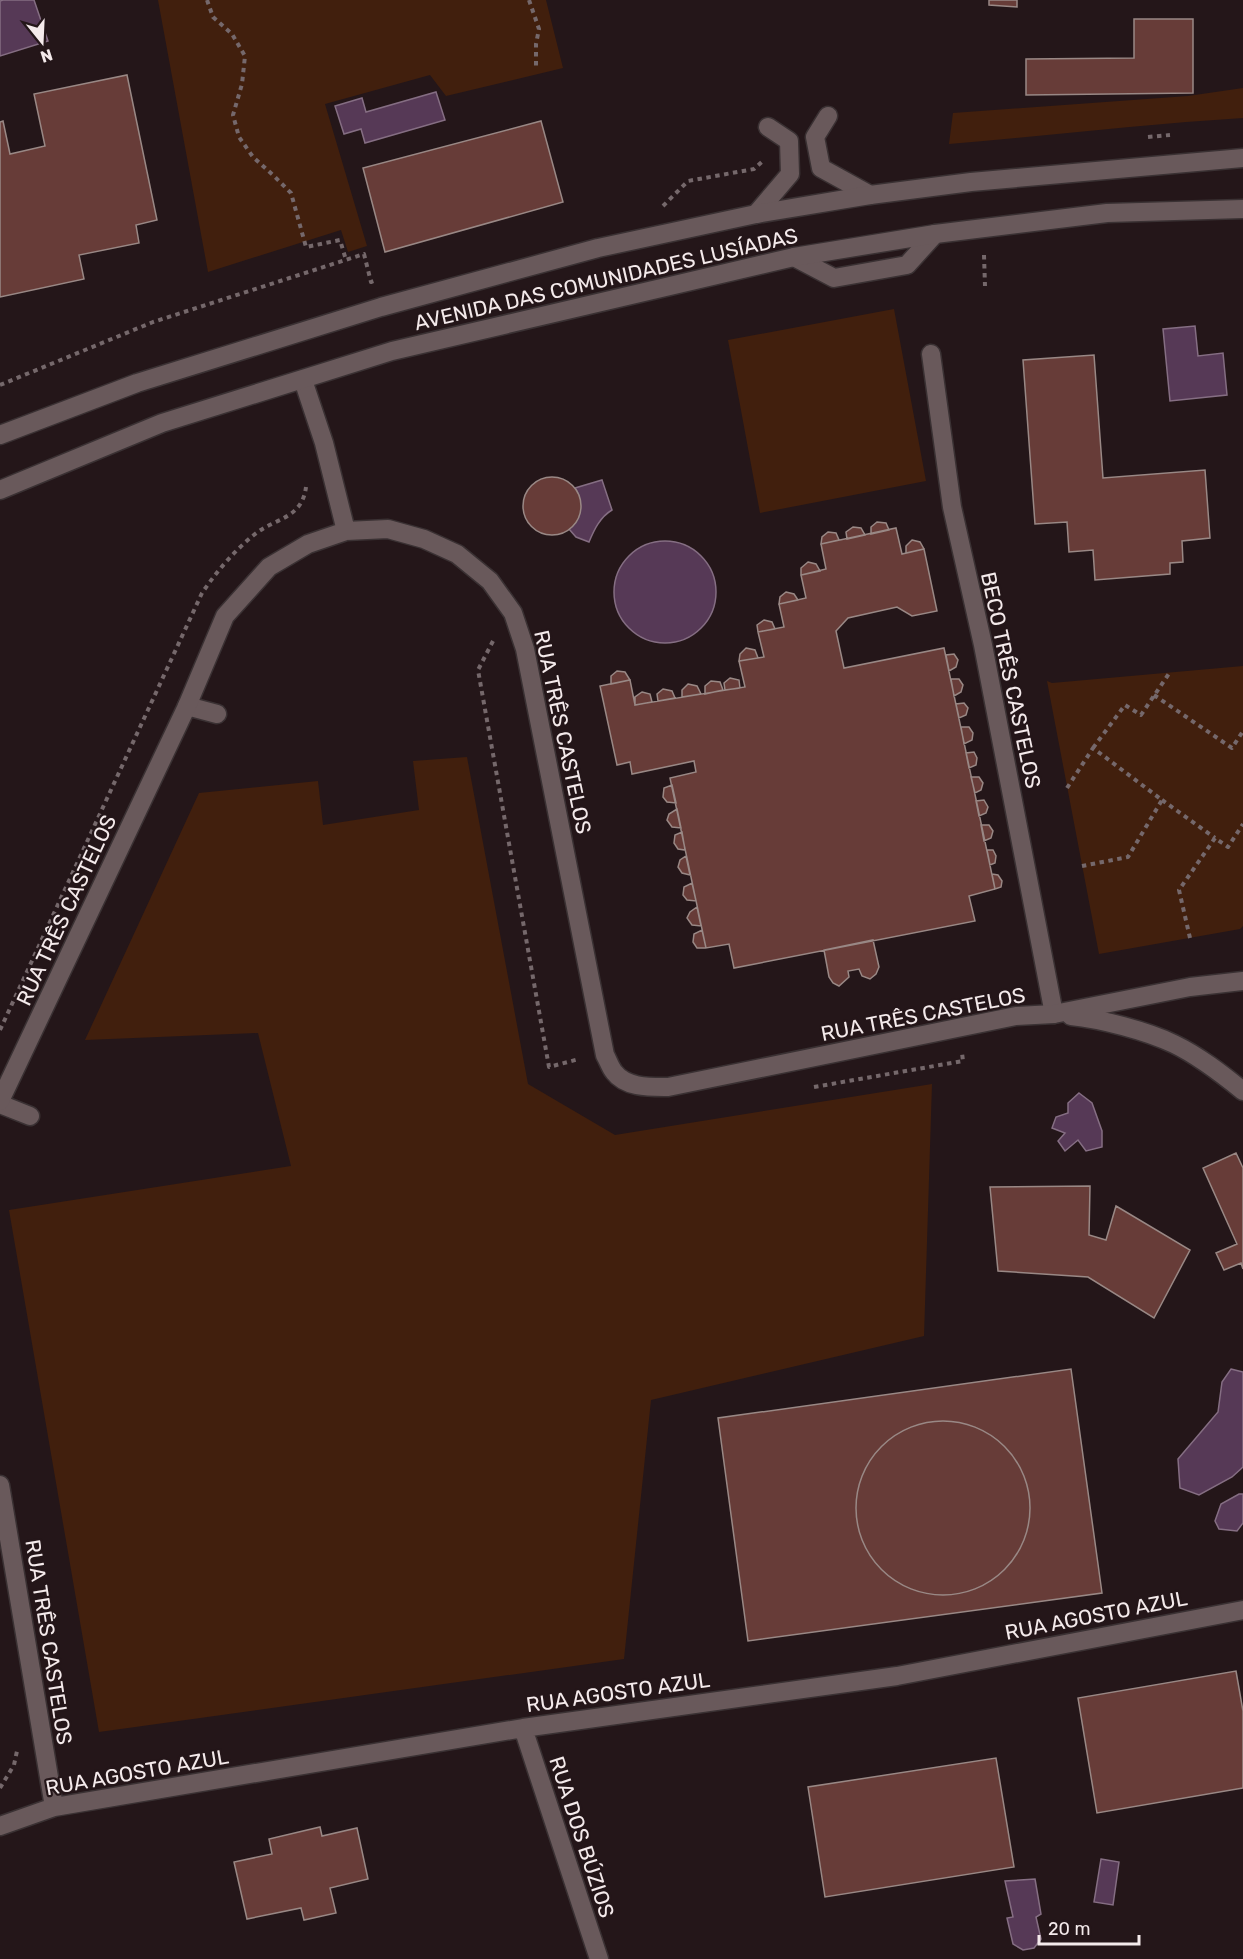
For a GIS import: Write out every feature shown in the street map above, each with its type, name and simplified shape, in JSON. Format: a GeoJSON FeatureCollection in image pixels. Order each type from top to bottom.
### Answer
{"type":"FeatureCollection","features":[{"type":"Feature","properties":{"kind":"street"},"geometry":{"type":"LineString","coordinates":[[828,116],[815,136],[821,168],[870,195]]}},
{"type":"Feature","properties":{"kind":"street"},"geometry":{"type":"LineString","coordinates":[[756,214],[790,174],[789,141],[768,127]]}},
{"type":"Feature","properties":{"kind":"street","name":"AVENIDA DAS COMUNIDADES LUSÍADAS"},"geometry":{"type":"LineString","coordinates":[[0,435],[137,383],[381,308],[598,248],[756,214],[870,195],[971,182],[1243,158]]}},
{"type":"Feature","properties":{"kind":"street","name":"AVENIDA DAS COMUNIDADES LUSÍADAS"},"geometry":{"type":"LineString","coordinates":[[0,490],[162,423],[392,351],[794,257],[935,234],[1107,213],[1243,209]]}},
{"type":"Feature","properties":{"kind":"street"},"geometry":{"type":"LineString","coordinates":[[794,257],[834,278],[907,265],[935,234]]}},
{"type":"Feature","properties":{"kind":"street","name":"BECO TRÊS CASTELOS"},"geometry":{"type":"LineString","coordinates":[[931,354],[952,507],[983,645],[1054,1014]]}},
{"type":"Feature","properties":{"kind":"street"},"geometry":{"type":"LineString","coordinates":[[303,380],[324,443],[346,531]]}},
{"type":"Feature","properties":{"kind":"street","name":"RUA TRÊS CASTELOS"},"geometry":{"type":"LineString","coordinates":[[0,1102],[187,706],[225,616],[269,567],[308,544],[346,531],[388,529],[424,538],[449,550],[490,581],[513,613],[525,648],[605,1055],[615,1073],[630,1084],[668,1087],[1016,1016],[1054,1014],[1190,987],[1243,981]]}},
{"type":"Feature","properties":{"kind":"street"},"geometry":{"type":"LineString","coordinates":[[187,706],[217,714]]}},
{"type":"Feature","properties":{"kind":"street","name":"RUA TRÊS CASTELOS"},"geometry":{"type":"LineString","coordinates":[[1054,1014],[1086,1017],[1120,1025],[1174,1044],[1222,1074],[1243,1091]]}},
{"type":"Feature","properties":{"kind":"street"},"geometry":{"type":"LineString","coordinates":[[0,1102],[30,1116]]}},
{"type":"Feature","properties":{"kind":"street","name":"RUA TRÊS CASTELOS"},"geometry":{"type":"LineString","coordinates":[[0,1485],[54,1807]]}},
{"type":"Feature","properties":{"kind":"street","name":"RUA AGOSTO AZUL"},"geometry":{"type":"LineString","coordinates":[[0,1826],[54,1807],[523,1728],[897,1676],[1243,1610]]}},
{"type":"Feature","properties":{"kind":"street","name":"RUA DOS BÚZIOS"},"geometry":{"type":"LineString","coordinates":[[523,1728],[599,1959]]}},
{"type":"Feature","properties":{"kind":"path"},"geometry":{"type":"LineString","coordinates":[[207,0],[213,17],[232,34],[245,56],[242,84],[233,115],[239,137],[253,157],[291,193],[306,247],[340,240],[346,260]]}},
{"type":"Feature","properties":{"kind":"path"},"geometry":{"type":"LineString","coordinates":[[529,0],[539,29],[536,44],[536,68]]}},
{"type":"Feature","properties":{"kind":"path"},"geometry":{"type":"LineString","coordinates":[[654,208],[664,206],[688,181],[754,169],[775,151],[789,149]]}},
{"type":"Feature","properties":{"kind":"path"},"geometry":{"type":"LineString","coordinates":[[984,251],[985,286]]}},
{"type":"Feature","properties":{"kind":"path"},"geometry":{"type":"LineString","coordinates":[[0,385],[153,322],[363,254],[371,282],[382,279]]}},
{"type":"Feature","properties":{"kind":"path"},"geometry":{"type":"LineString","coordinates":[[0,1030],[202,593],[223,564],[256,533],[287,517],[304,500],[306,479]]}},
{"type":"Feature","properties":{"kind":"path"},"geometry":{"type":"LineString","coordinates":[[1067,788],[1125,705],[1141,715],[1170,672]]}},
{"type":"Feature","properties":{"kind":"path"},"geometry":{"type":"LineString","coordinates":[[1155,695],[1232,748],[1243,731]]}},
{"type":"Feature","properties":{"kind":"path"},"geometry":{"type":"LineString","coordinates":[[1093,748],[1228,847],[1243,824]]}},
{"type":"Feature","properties":{"kind":"path"},"geometry":{"type":"LineString","coordinates":[[1082,866],[1128,857],[1162,800]]}},
{"type":"Feature","properties":{"kind":"path"},"geometry":{"type":"LineString","coordinates":[[1190,938],[1179,890],[1215,838]]}},
{"type":"Feature","properties":{"kind":"shaded area"},"geometry":{"type":"Polygon","coordinates":[[[34,0],[48,41],[0,56],[0,1],[34,0]]]}},
{"type":"Feature","properties":{"kind":"shaded area"},"geometry":{"type":"Polygon","coordinates":[[[158,0],[546,0],[563,68],[446,96],[430,75],[325,104],[367,246],[348,252],[341,230],[208,272],[158,0]]]}},
{"type":"Feature","properties":{"kind":"shaded area"},"geometry":{"type":"Polygon","coordinates":[[[1243,88],[1243,118],[949,144],[953,113],[1188,96],[1243,88]]]}},
{"type":"Feature","properties":{"kind":"shaded area"},"geometry":{"type":"Polygon","coordinates":[[[436,92],[445,120],[365,143],[361,129],[344,134],[335,106],[362,98],[366,112],[436,92]]]}},
{"type":"Feature","properties":{"kind":"shaded area"},"geometry":{"type":"Polygon","coordinates":[[[894,309],[926,481],[760,513],[728,340],[894,309]]]}},
{"type":"Feature","properties":{"kind":"shaded area"},"geometry":{"type":"Polygon","coordinates":[[[1195,326],[1198,356],[1223,353],[1227,395],[1170,401],[1163,329],[1195,326]]]}},
{"type":"Feature","properties":{"kind":"shaded area"},"geometry":{"type":"Polygon","coordinates":[[[602,480],[612,510],[595,528],[589,542],[576,537],[569,529],[580,510],[580,499],[575,488],[602,480]]]}},
{"type":"Feature","properties":{"kind":"shaded area"},"geometry":{"type":"Polygon","coordinates":[[[665,541],[685,544],[694,549],[708,563],[713,572],[716,592],[713,612],[708,621],[694,635],[685,640],[665,643],[645,640],[636,635],[622,621],[617,612],[614,592],[617,572],[622,563],[636,549],[645,544],[665,541]]]}},
{"type":"Feature","properties":{"kind":"shaded area"},"geometry":{"type":"Polygon","coordinates":[[[1243,666],[1243,926],[1240,929],[1099,954],[1047,681],[1052,683],[1243,666]]]}},
{"type":"Feature","properties":{"kind":"shaded area"},"geometry":{"type":"Polygon","coordinates":[[[467,757],[528,1084],[615,1135],[932,1084],[924,1336],[651,1400],[624,1659],[99,1732],[9,1210],[291,1166],[258,1033],[85,1040],[199,793],[318,781],[323,825],[419,810],[413,761],[467,757]]]}},
{"type":"Feature","properties":{"kind":"shaded area"},"geometry":{"type":"Polygon","coordinates":[[[1079,1093],[1092,1103],[1102,1131],[1102,1147],[1086,1151],[1078,1140],[1065,1151],[1058,1141],[1065,1133],[1052,1128],[1056,1117],[1068,1113],[1068,1103],[1079,1093]]]}},
{"type":"Feature","properties":{"kind":"shaded area"},"geometry":{"type":"Polygon","coordinates":[[[1231,1369],[1243,1372],[1243,1467],[1232,1477],[1199,1495],[1180,1488],[1178,1459],[1218,1412],[1222,1382],[1231,1369]]]}},
{"type":"Feature","properties":{"kind":"shaded area"},"geometry":{"type":"Polygon","coordinates":[[[1243,1494],[1243,1523],[1237,1531],[1219,1529],[1215,1521],[1221,1504],[1243,1494]]]}},
{"type":"Feature","properties":{"kind":"shaded area"},"geometry":{"type":"Polygon","coordinates":[[[1101,1859],[1119,1862],[1113,1905],[1094,1902],[1101,1859]]]}},
{"type":"Feature","properties":{"kind":"shaded area"},"geometry":{"type":"Polygon","coordinates":[[[1035,1879],[1041,1914],[1036,1917],[1041,1939],[1034,1948],[1023,1950],[1013,1944],[1007,1918],[1013,1917],[1005,1881],[1035,1879]]]}},
{"type":"Feature","properties":{"kind":"building"},"geometry":{"type":"Polygon","coordinates":[[[989,0],[1017,0],[1017,7],[989,5],[989,0]]]}},
{"type":"Feature","properties":{"kind":"building"},"geometry":{"type":"Polygon","coordinates":[[[1134,19],[1193,19],[1193,93],[1026,95],[1026,59],[1134,58],[1134,19]]]}},
{"type":"Feature","properties":{"kind":"building"},"geometry":{"type":"Polygon","coordinates":[[[127,75],[157,220],[136,225],[139,243],[79,255],[84,279],[0,297],[0,122],[3,121],[10,154],[45,146],[34,94],[127,75]]]}},
{"type":"Feature","properties":{"kind":"building"},"geometry":{"type":"Polygon","coordinates":[[[541,121],[563,202],[385,252],[363,168],[541,121]]]}},
{"type":"Feature","properties":{"kind":"building"},"geometry":{"type":"Polygon","coordinates":[[[1094,355],[1103,478],[1205,470],[1210,538],[1182,541],[1183,562],[1170,563],[1170,574],[1095,580],[1093,550],[1069,552],[1067,522],[1035,524],[1023,360],[1094,355]]]}},
{"type":"Feature","properties":{"kind":"building"},"geometry":{"type":"Polygon","coordinates":[[[552,477],[563,479],[576,490],[581,506],[579,517],[568,530],[552,535],[541,533],[528,522],[523,506],[525,495],[536,482],[552,477]]]}},
{"type":"Feature","properties":{"kind":"building"},"geometry":{"type":"Polygon","coordinates":[[[877,522],[886,523],[889,530],[871,534],[871,527],[877,522]]]}},
{"type":"Feature","properties":{"kind":"building"},"geometry":{"type":"Polygon","coordinates":[[[853,527],[861,528],[865,535],[847,539],[846,532],[853,527]]]}},
{"type":"Feature","properties":{"kind":"building"},"geometry":{"type":"Polygon","coordinates":[[[896,528],[902,554],[924,549],[937,611],[912,616],[897,607],[848,618],[836,631],[844,668],[944,648],[995,889],[969,896],[975,921],[734,968],[729,944],[706,948],[670,778],[696,772],[694,761],[632,774],[630,762],[617,765],[600,686],[630,680],[635,705],[745,687],[739,661],[764,657],[758,632],[784,627],[779,604],[806,598],[801,575],[826,569],[821,544],[896,528]]]}},
{"type":"Feature","properties":{"kind":"building"},"geometry":{"type":"Polygon","coordinates":[[[828,532],[836,533],[839,540],[821,544],[822,537],[828,532]]]}},
{"type":"Feature","properties":{"kind":"building"},"geometry":{"type":"Polygon","coordinates":[[[912,540],[920,542],[924,549],[906,553],[906,546],[912,540]]]}},
{"type":"Feature","properties":{"kind":"building"},"geometry":{"type":"Polygon","coordinates":[[[808,562],[816,564],[820,571],[801,575],[801,568],[808,562]]]}},
{"type":"Feature","properties":{"kind":"building"},"geometry":{"type":"Polygon","coordinates":[[[786,592],[794,594],[798,600],[779,604],[780,597],[786,592]]]}},
{"type":"Feature","properties":{"kind":"building"},"geometry":{"type":"Polygon","coordinates":[[[764,620],[772,622],[775,629],[758,632],[757,625],[764,620]]]}},
{"type":"Feature","properties":{"kind":"building"},"geometry":{"type":"Polygon","coordinates":[[[746,648],[755,650],[758,658],[739,661],[740,654],[746,648]]]}},
{"type":"Feature","properties":{"kind":"building"},"geometry":{"type":"Polygon","coordinates":[[[954,654],[958,660],[956,667],[949,671],[946,655],[954,654]]]}},
{"type":"Feature","properties":{"kind":"building"},"geometry":{"type":"Polygon","coordinates":[[[617,671],[625,672],[630,680],[611,684],[611,676],[617,671]]]}},
{"type":"Feature","properties":{"kind":"building"},"geometry":{"type":"Polygon","coordinates":[[[730,678],[739,680],[740,688],[725,690],[724,683],[730,678]]]}},
{"type":"Feature","properties":{"kind":"building"},"geometry":{"type":"Polygon","coordinates":[[[951,679],[959,679],[963,685],[961,692],[954,696],[951,679]]]}},
{"type":"Feature","properties":{"kind":"building"},"geometry":{"type":"Polygon","coordinates":[[[711,681],[720,682],[723,690],[705,694],[705,686],[711,681]]]}},
{"type":"Feature","properties":{"kind":"building"},"geometry":{"type":"Polygon","coordinates":[[[688,684],[697,686],[701,694],[682,697],[682,690],[688,684]]]}},
{"type":"Feature","properties":{"kind":"building"},"geometry":{"type":"Polygon","coordinates":[[[663,689],[672,691],[675,698],[658,701],[657,694],[663,689]]]}},
{"type":"Feature","properties":{"kind":"building"},"geometry":{"type":"Polygon","coordinates":[[[642,692],[650,694],[652,702],[635,705],[635,697],[642,692]]]}},
{"type":"Feature","properties":{"kind":"building"},"geometry":{"type":"Polygon","coordinates":[[[964,703],[968,708],[966,715],[959,718],[956,704],[964,703]]]}},
{"type":"Feature","properties":{"kind":"building"},"geometry":{"type":"Polygon","coordinates":[[[961,727],[969,727],[973,733],[972,740],[964,744],[961,727]]]}},
{"type":"Feature","properties":{"kind":"building"},"geometry":{"type":"Polygon","coordinates":[[[974,752],[977,758],[976,765],[969,768],[966,753],[974,752]]]}},
{"type":"Feature","properties":{"kind":"building"},"geometry":{"type":"Polygon","coordinates":[[[971,777],[979,777],[983,783],[981,790],[975,793],[971,777]]]}},
{"type":"Feature","properties":{"kind":"building"},"geometry":{"type":"Polygon","coordinates":[[[672,785],[676,803],[667,802],[663,797],[664,788],[672,785]]]}},
{"type":"Feature","properties":{"kind":"building"},"geometry":{"type":"Polygon","coordinates":[[[984,800],[988,807],[986,813],[979,816],[976,801],[984,800]]]}},
{"type":"Feature","properties":{"kind":"building"},"geometry":{"type":"Polygon","coordinates":[[[677,809],[681,828],[672,827],[667,820],[669,814],[677,809]]]}},
{"type":"Feature","properties":{"kind":"building"},"geometry":{"type":"Polygon","coordinates":[[[981,825],[989,825],[993,831],[991,838],[984,841],[981,825]]]}},
{"type":"Feature","properties":{"kind":"building"},"geometry":{"type":"Polygon","coordinates":[[[682,832],[685,850],[678,849],[674,843],[675,835],[682,832]]]}},
{"type":"Feature","properties":{"kind":"building"},"geometry":{"type":"Polygon","coordinates":[[[987,850],[993,850],[996,856],[995,863],[990,865],[987,850]]]}},
{"type":"Feature","properties":{"kind":"building"},"geometry":{"type":"Polygon","coordinates":[[[686,856],[690,875],[682,873],[678,867],[680,860],[686,856]]]}},
{"type":"Feature","properties":{"kind":"building"},"geometry":{"type":"Polygon","coordinates":[[[992,874],[998,875],[1002,881],[1001,887],[995,889],[992,874]]]}},
{"type":"Feature","properties":{"kind":"building"},"geometry":{"type":"Polygon","coordinates":[[[692,883],[696,901],[687,900],[683,895],[684,887],[692,883]]]}},
{"type":"Feature","properties":{"kind":"building"},"geometry":{"type":"Polygon","coordinates":[[[697,907],[701,926],[692,925],[687,918],[690,912],[697,907]]]}},
{"type":"Feature","properties":{"kind":"building"},"geometry":{"type":"Polygon","coordinates":[[[702,930],[706,948],[697,948],[693,942],[694,934],[702,930]]]}},
{"type":"Feature","properties":{"kind":"building"},"geometry":{"type":"Polygon","coordinates":[[[873,940],[879,967],[876,974],[870,979],[862,976],[859,969],[848,971],[849,977],[839,986],[833,983],[829,977],[824,950],[873,940]]]}},
{"type":"Feature","properties":{"kind":"building"},"geometry":{"type":"Polygon","coordinates":[[[1236,1153],[1243,1168],[1243,1269],[1241,1263],[1224,1270],[1216,1253],[1237,1244],[1203,1168],[1236,1153]]]}},
{"type":"Feature","properties":{"kind":"building"},"geometry":{"type":"Polygon","coordinates":[[[1090,1186],[1089,1235],[1106,1240],[1116,1206],[1190,1250],[1154,1318],[1088,1277],[998,1271],[990,1187],[1090,1186]]]}},
{"type":"Feature","properties":{"kind":"building"},"geometry":{"type":"Polygon","coordinates":[[[1071,1369],[1102,1593],[748,1641],[718,1418],[1071,1369]]]}},
{"type":"Feature","properties":{"kind":"building"},"geometry":{"type":"Polygon","coordinates":[[[943,1421],[960,1422],[976,1427],[992,1435],[1005,1446],[1016,1459],[1024,1475],[1029,1491],[1029,1525],[1024,1541],[1016,1557],[1005,1570],[992,1581],[976,1589],[960,1594],[943,1595],[926,1594],[910,1589],[894,1581],[881,1570],[870,1557],[862,1541],[857,1525],[856,1508],[857,1491],[862,1475],[870,1459],[881,1446],[894,1435],[910,1427],[926,1422],[943,1421]]]}},
{"type":"Feature","properties":{"kind":"building"},"geometry":{"type":"Polygon","coordinates":[[[1236,1671],[1243,1711],[1243,1788],[1097,1813],[1078,1698],[1236,1671]]]}},
{"type":"Feature","properties":{"kind":"building"},"geometry":{"type":"Polygon","coordinates":[[[996,1758],[1014,1867],[825,1897],[808,1787],[996,1758]]]}},
{"type":"Feature","properties":{"kind":"building"},"geometry":{"type":"Polygon","coordinates":[[[320,1827],[322,1836],[357,1828],[368,1879],[330,1888],[336,1913],[304,1920],[301,1908],[247,1919],[234,1862],[272,1854],[269,1839],[320,1827]]]}}]}
